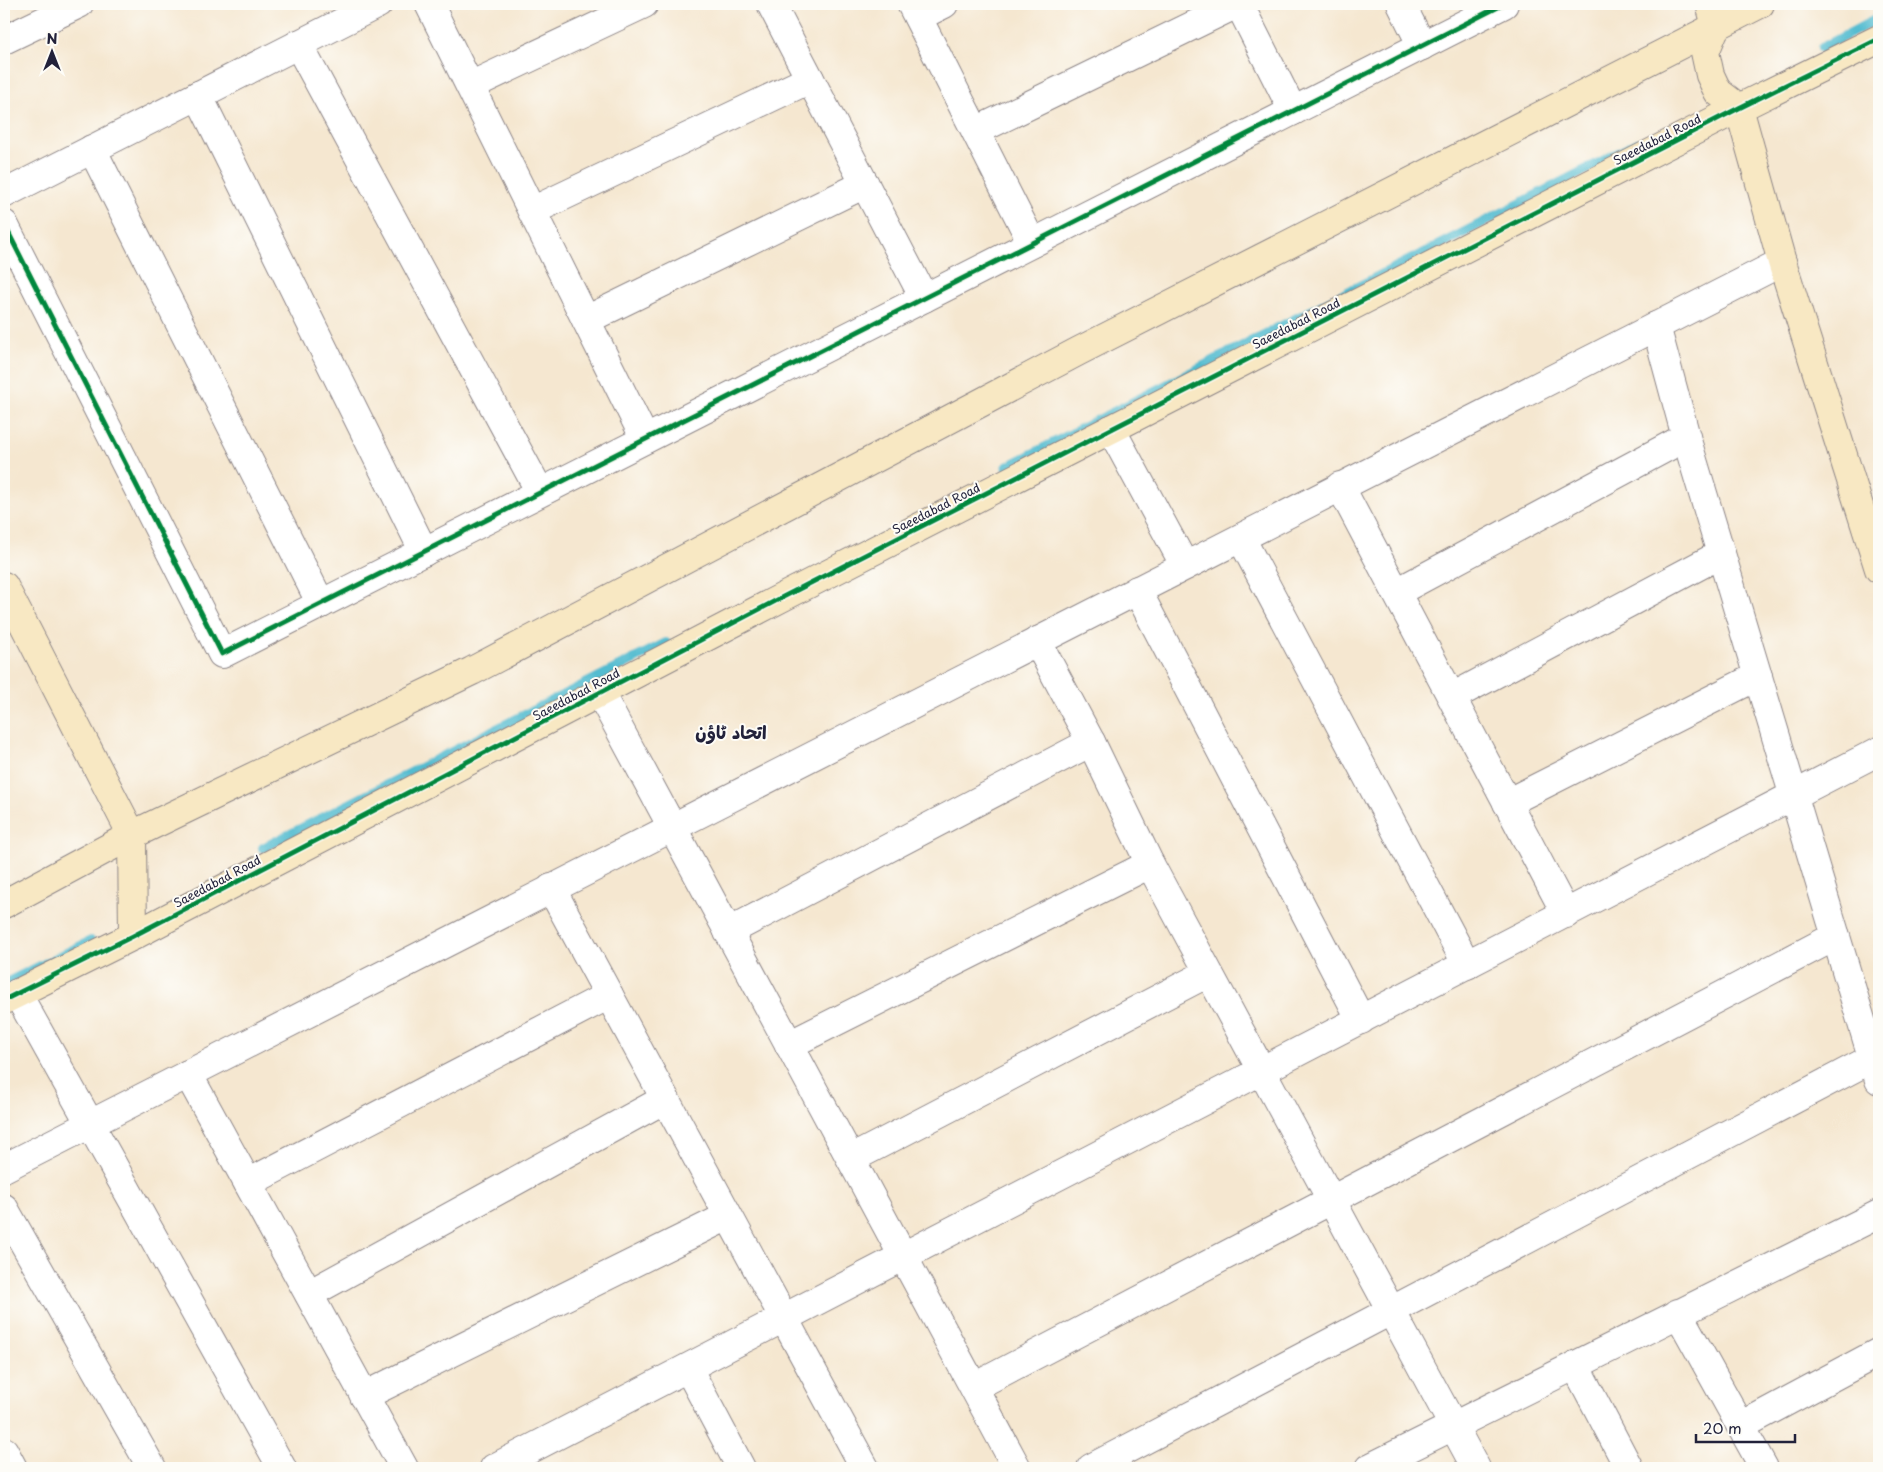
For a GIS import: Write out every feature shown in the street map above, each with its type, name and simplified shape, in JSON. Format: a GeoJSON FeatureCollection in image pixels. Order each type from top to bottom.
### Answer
{"type":"FeatureCollection","features":[{"type":"Feature","properties":{"kind":"street"},"geometry":{"type":"LineString","coordinates":[[4,40],[79,4]]}},
{"type":"Feature","properties":{"kind":"street"},"geometry":{"type":"LineString","coordinates":[[4,194],[298,44],[334,14],[378,4]]}},
{"type":"Feature","properties":{"kind":"street"},"geometry":{"type":"LineString","coordinates":[[429,4],[645,439]]}},
{"type":"Feature","properties":{"kind":"street"},"geometry":{"type":"LineString","coordinates":[[470,86],[644,4]]}},
{"type":"Feature","properties":{"kind":"street"},"geometry":{"type":"LineString","coordinates":[[771,4],[924,298]]}},
{"type":"Feature","properties":{"kind":"street"},"geometry":{"type":"LineString","coordinates":[[944,4],[915,10],[1032,243]]}},
{"type":"Feature","properties":{"kind":"street"},"geometry":{"type":"LineString","coordinates":[[976,131],[1238,4],[1293,111]]}},
{"type":"Feature","properties":{"kind":"street"},"geometry":{"type":"LineString","coordinates":[[1401,4],[1422,46]]}},
{"type":"Feature","properties":{"kind":"street"},"geometry":{"type":"LineString","coordinates":[[4,224],[222,654],[1504,4]]}},
{"type":"Feature","properties":{"kind":"street"},"geometry":{"type":"LineString","coordinates":[[4,904],[132,835],[472,672],[1713,15],[1760,4]]}},
{"type":"Feature","properties":{"kind":"street"},"geometry":{"type":"LineString","coordinates":[[1713,15],[1705,52],[1710,75],[1718,92],[1739,108],[1782,262],[1879,569]]}},
{"type":"Feature","properties":{"kind":"street","name":"Saeedabad Road"},"geometry":{"type":"LineString","coordinates":[[11,997],[134,936],[1111,429],[1739,108],[1879,39]]}},
{"type":"Feature","properties":{"kind":"street"},"geometry":{"type":"LineString","coordinates":[[298,44],[540,492]]}},
{"type":"Feature","properties":{"kind":"street"},"geometry":{"type":"LineString","coordinates":[[532,211],[810,78]]}},
{"type":"Feature","properties":{"kind":"street"},"geometry":{"type":"LineString","coordinates":[[198,95],[424,552]]}},
{"type":"Feature","properties":{"kind":"street"},"geometry":{"type":"LineString","coordinates":[[92,149],[321,604]]}},
{"type":"Feature","properties":{"kind":"street"},"geometry":{"type":"LineString","coordinates":[[586,320],[865,184]]}},
{"type":"Feature","properties":{"kind":"street"},"geometry":{"type":"LineString","coordinates":[[4,1168],[1782,262]]}},
{"type":"Feature","properties":{"kind":"street"},"geometry":{"type":"LineString","coordinates":[[1091,1468],[1390,1311],[1876,1069],[1686,437],[1656,326]]}},
{"type":"Feature","properties":{"kind":"street"},"geometry":{"type":"LineString","coordinates":[[1111,429],[1185,566]]}},
{"type":"Feature","properties":{"kind":"street"},"geometry":{"type":"LineString","coordinates":[[1396,592],[1686,437]]}},
{"type":"Feature","properties":{"kind":"street"},"geometry":{"type":"LineString","coordinates":[[1340,486],[1566,914]]}},
{"type":"Feature","properties":{"kind":"street"},"geometry":{"type":"LineString","coordinates":[[1241,538],[1467,965]]}},
{"type":"Feature","properties":{"kind":"street"},"geometry":{"type":"LineString","coordinates":[[1452,697],[1721,554]]}},
{"type":"Feature","properties":{"kind":"street"},"geometry":{"type":"LineString","coordinates":[[4,586],[132,835],[134,936]]}},
{"type":"Feature","properties":{"kind":"street"},"geometry":{"type":"LineString","coordinates":[[1137,590],[1361,1020]]}},
{"type":"Feature","properties":{"kind":"street"},"geometry":{"type":"LineString","coordinates":[[1037,641],[1091,742],[1150,864],[1476,1468]]}},
{"type":"Feature","properties":{"kind":"street"},"geometry":{"type":"LineString","coordinates":[[1507,803],[1758,676]]}},
{"type":"Feature","properties":{"kind":"street"},"geometry":{"type":"LineString","coordinates":[[600,694],[1017,1468]]}},
{"type":"Feature","properties":{"kind":"street"},"geometry":{"type":"LineString","coordinates":[[728,932],[1091,742]]}},
{"type":"Feature","properties":{"kind":"street"},"geometry":{"type":"LineString","coordinates":[[494,1468],[1879,751]]}},
{"type":"Feature","properties":{"kind":"street"},"geometry":{"type":"LineString","coordinates":[[789,1045],[1150,864]]}},
{"type":"Feature","properties":{"kind":"street"},"geometry":{"type":"LineString","coordinates":[[552,888],[865,1468]]}},
{"type":"Feature","properties":{"kind":"street"},"geometry":{"type":"LineString","coordinates":[[974,1388],[1836,936]]}},
{"type":"Feature","properties":{"kind":"street"},"geometry":{"type":"LineString","coordinates":[[851,1159],[1208,973]]}},
{"type":"Feature","properties":{"kind":"street"},"geometry":{"type":"LineString","coordinates":[[248,1183],[609,995]]}},
{"type":"Feature","properties":{"kind":"street"},"geometry":{"type":"LineString","coordinates":[[11,997],[90,1124],[282,1468]]}},
{"type":"Feature","properties":{"kind":"street"},"geometry":{"type":"LineString","coordinates":[[188,1074],[404,1468]]}},
{"type":"Feature","properties":{"kind":"street"},"geometry":{"type":"LineString","coordinates":[[309,1294],[665,1099]]}},
{"type":"Feature","properties":{"kind":"street"},"geometry":{"type":"LineString","coordinates":[[4,1208],[152,1468]]}},
{"type":"Feature","properties":{"kind":"street"},"geometry":{"type":"LineString","coordinates":[[1369,1468],[1879,1214]]}},
{"type":"Feature","properties":{"kind":"street"},"geometry":{"type":"LineString","coordinates":[[364,1396],[728,1216]]}},
{"type":"Feature","properties":{"kind":"street"},"geometry":{"type":"LineString","coordinates":[[1678,1313],[1764,1468]]}},
{"type":"Feature","properties":{"kind":"street"},"geometry":{"type":"LineString","coordinates":[[1741,1426],[1879,1352]]}},
{"type":"Feature","properties":{"kind":"street"},"geometry":{"type":"LineString","coordinates":[[1575,1365],[1629,1468]]}},
{"type":"Feature","properties":{"kind":"street"},"geometry":{"type":"LineString","coordinates":[[688,1368],[741,1468]]}},
{"type":"Feature","properties":{"kind":"street"},"geometry":{"type":"LineString","coordinates":[[4,1451],[13,1468]]}},
{"type":"Feature","properties":{"kind":"waterway"},"geometry":{"type":"LineString","coordinates":[[1822,48],[1879,18]]}},
{"type":"Feature","properties":{"kind":"waterway"},"geometry":{"type":"LineString","coordinates":[[1007,467],[1638,143]]}},
{"type":"Feature","properties":{"kind":"waterway"},"geometry":{"type":"LineString","coordinates":[[263,848],[666,643]]}},
{"type":"Feature","properties":{"kind":"waterway"},"geometry":{"type":"LineString","coordinates":[[10,981],[91,941]]}},
{"type":"Feature","properties":{"kind":"cycle path"},"geometry":{"type":"LineString","coordinates":[[4,224],[222,654],[1504,4]]}},
{"type":"Feature","properties":{"kind":"cycle path"},"geometry":{"type":"LineString","coordinates":[[4,1000],[133,936],[783,597],[1739,108],[1879,39]]}},
{"type":"Feature","properties":{"kind":"district","name":"اتحاد ٹاؤن"},"geometry":{"type":"Point","coordinates":[731,731]}}]}
